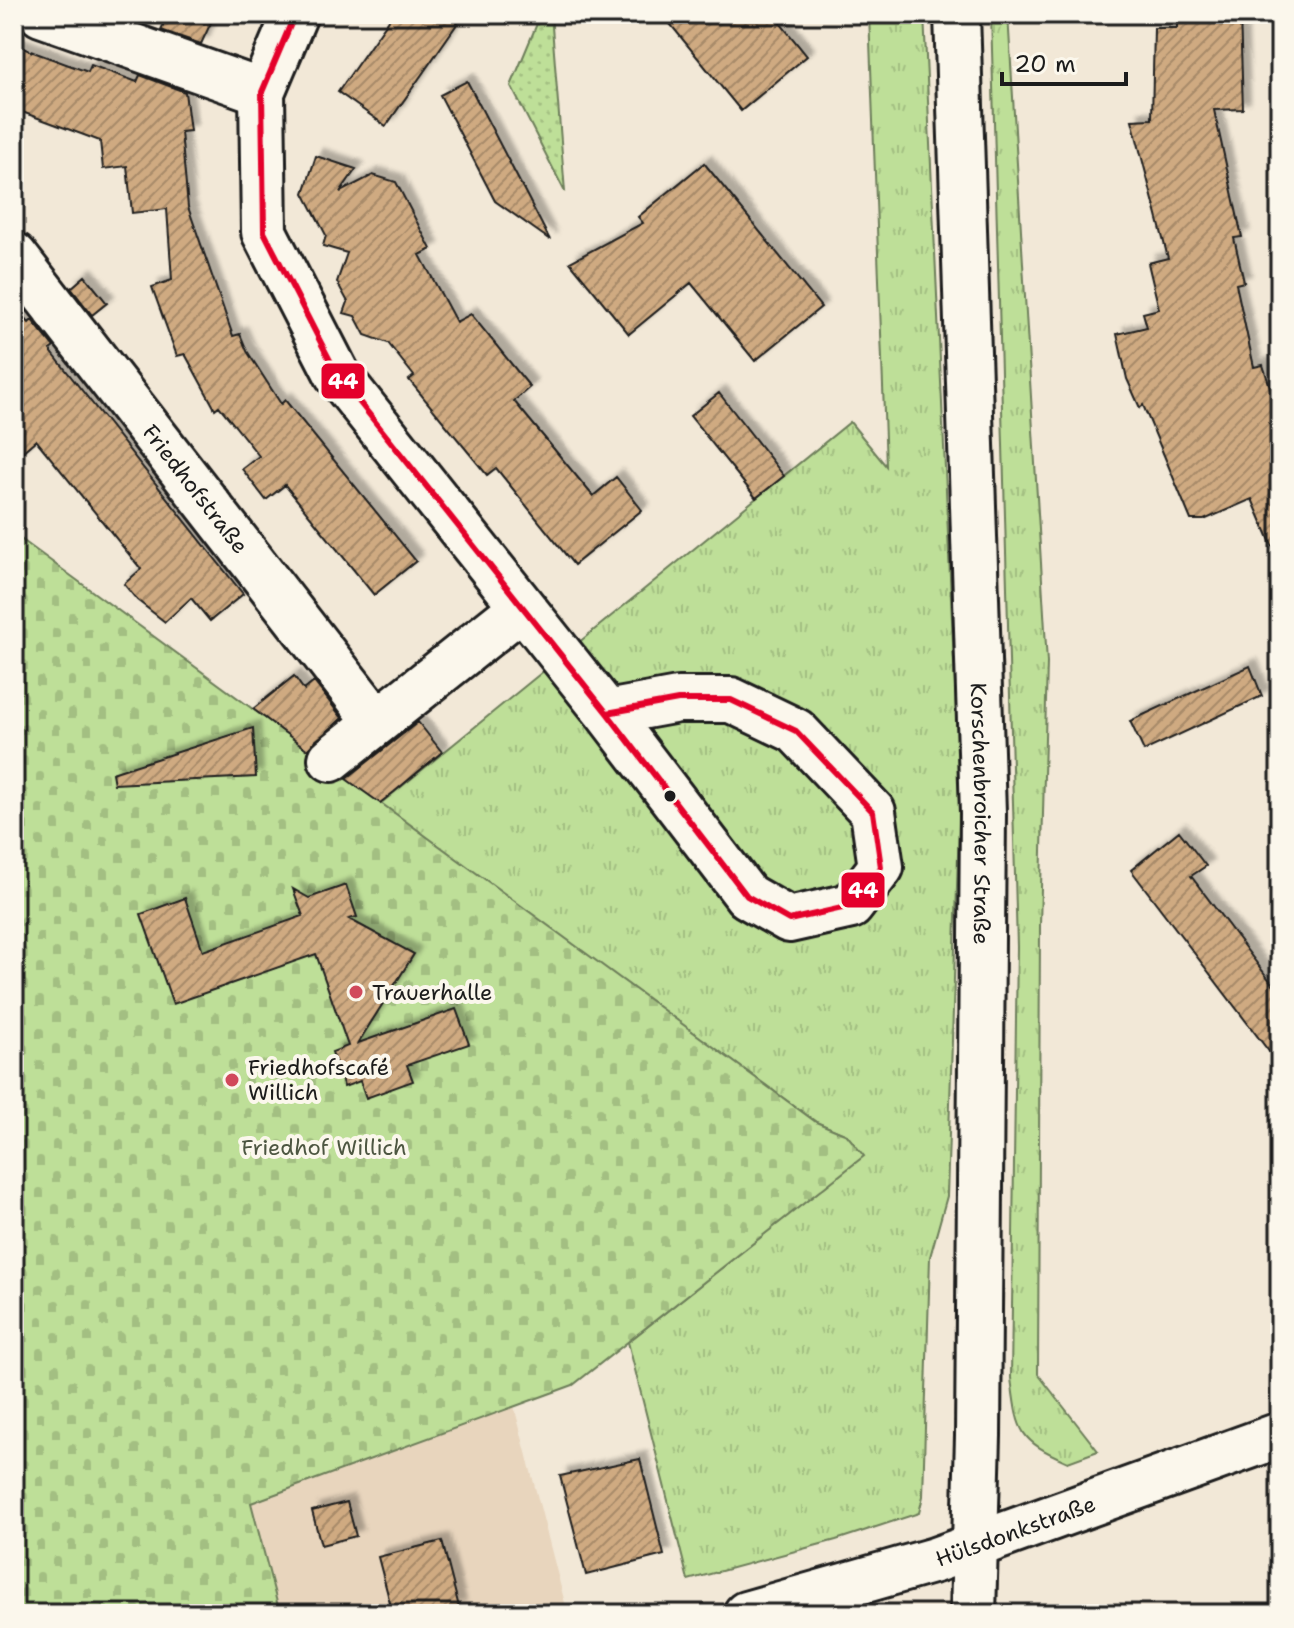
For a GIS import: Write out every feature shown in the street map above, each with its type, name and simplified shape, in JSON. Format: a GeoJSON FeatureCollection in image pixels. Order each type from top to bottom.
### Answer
{"type":"FeatureCollection","features":[{"type":"Feature","properties":{"kind":"street"},"geometry":{"type":"LineString","coordinates":[[41,14],[262,92]]}},
{"type":"Feature","properties":{"kind":"street"},"geometry":{"type":"LineString","coordinates":[[295,14],[262,92],[264,232],[337,374],[607,713],[747,896],[789,920],[851,906],[881,867],[873,812],[796,731],[731,700],[678,700],[607,713]]}},
{"type":"Feature","properties":{"kind":"street","name":"Korschenbroicher Straße"},"geometry":{"type":"LineString","coordinates":[[957,14],[983,813],[973,1614]]}},
{"type":"Feature","properties":{"kind":"street","name":"Friedhofstraße"},"geometry":{"type":"LineString","coordinates":[[14,255],[377,722]]}},
{"type":"Feature","properties":{"kind":"street"},"geometry":{"type":"LineString","coordinates":[[331,759],[521,608]]}},
{"type":"Feature","properties":{"kind":"street","name":"Hülsdonkstraße"},"geometry":{"type":"LineString","coordinates":[[746,1614],[976,1546],[1280,1435]]}},
{"type":"Feature","properties":{"kind":"shaded area"},"geometry":{"type":"Polygon","coordinates":[[[514,1406],[567,1611],[555,1614],[280,1614],[251,1503],[514,1406]]]}},
{"type":"Feature","properties":{"kind":"green space"},"geometry":{"type":"Polygon","coordinates":[[[541,14],[551,14],[565,192],[511,86],[541,14]]]}},
{"type":"Feature","properties":{"kind":"green space"},"geometry":{"type":"Polygon","coordinates":[[[869,14],[924,14],[960,793],[947,1196],[930,1257],[923,1496],[919,1513],[836,1540],[688,1580],[628,1342],[863,1156],[847,1135],[816,1122],[380,804],[850,422],[886,466],[869,14]]]}},
{"type":"Feature","properties":{"kind":"green space"},"geometry":{"type":"Polygon","coordinates":[[[991,14],[1008,14],[1047,663],[1040,926],[1038,1374],[1098,1451],[1068,1462],[1039,1447],[1023,1432],[1011,1378],[1017,947],[991,14]]]}},
{"type":"Feature","properties":{"kind":"green space","name":"Friedhof Willich"},"geometry":{"type":"Polygon","coordinates":[[[14,534],[816,1122],[847,1135],[864,1156],[573,1385],[251,1503],[280,1614],[14,1614],[14,534]]]}},
{"type":"Feature","properties":{"kind":"building"},"geometry":{"type":"Polygon","coordinates":[[[168,14],[215,14],[201,44],[161,30],[168,14]]]}},
{"type":"Feature","properties":{"kind":"building"},"geometry":{"type":"Polygon","coordinates":[[[393,14],[464,14],[386,126],[338,92],[393,14]]]}},
{"type":"Feature","properties":{"kind":"building"},"geometry":{"type":"Polygon","coordinates":[[[662,14],[773,14],[807,56],[741,111],[662,14]]]}},
{"type":"Feature","properties":{"kind":"building"},"geometry":{"type":"Polygon","coordinates":[[[1177,14],[1240,14],[1243,109],[1214,110],[1242,237],[1234,238],[1244,282],[1236,284],[1254,367],[1263,365],[1280,418],[1280,564],[1252,499],[1204,520],[1191,520],[1143,405],[1140,408],[1127,379],[1117,334],[1147,327],[1143,313],[1159,309],[1148,263],[1168,258],[1132,120],[1152,119],[1154,28],[1177,28],[1177,14]]]}},
{"type":"Feature","properties":{"kind":"building"},"geometry":{"type":"Polygon","coordinates":[[[14,45],[88,72],[91,65],[137,82],[140,75],[185,92],[190,131],[181,132],[188,207],[233,336],[240,334],[247,351],[281,404],[285,400],[416,561],[374,595],[285,485],[266,500],[242,469],[259,456],[219,406],[215,409],[185,354],[177,356],[152,287],[172,280],[167,209],[132,213],[127,166],[103,169],[100,141],[14,109],[14,45]]]}},
{"type":"Feature","properties":{"kind":"building"},"geometry":{"type":"Polygon","coordinates":[[[467,81],[550,240],[495,201],[440,95],[467,81]]]}},
{"type":"Feature","properties":{"kind":"building"},"geometry":{"type":"Polygon","coordinates":[[[316,156],[356,169],[340,192],[373,175],[396,182],[431,249],[420,255],[456,322],[471,314],[530,387],[514,401],[593,496],[616,477],[642,510],[574,565],[496,468],[487,475],[409,380],[414,376],[388,343],[365,335],[355,316],[344,313],[348,302],[337,282],[347,253],[323,246],[326,235],[304,193],[316,156]]]}},
{"type":"Feature","properties":{"kind":"building"},"geometry":{"type":"Polygon","coordinates":[[[704,163],[821,307],[755,361],[691,283],[629,334],[570,262],[643,223],[638,217],[704,163]]]}},
{"type":"Feature","properties":{"kind":"building"},"geometry":{"type":"Polygon","coordinates":[[[85,276],[107,303],[92,315],[71,288],[85,276]]]}},
{"type":"Feature","properties":{"kind":"building"},"geometry":{"type":"Polygon","coordinates":[[[14,304],[54,347],[50,350],[243,594],[210,621],[191,598],[165,622],[137,600],[124,584],[141,569],[36,440],[14,459],[14,304]]]}},
{"type":"Feature","properties":{"kind":"building"},"geometry":{"type":"Polygon","coordinates":[[[719,393],[784,476],[756,498],[690,416],[719,393]]]}},
{"type":"Feature","properties":{"kind":"building"},"geometry":{"type":"Polygon","coordinates":[[[1250,666],[1262,696],[1144,751],[1130,721],[1250,666]]]}},
{"type":"Feature","properties":{"kind":"building"},"geometry":{"type":"Polygon","coordinates":[[[294,676],[304,690],[314,682],[342,718],[308,750],[253,709],[294,676]]]}},
{"type":"Feature","properties":{"kind":"building"},"geometry":{"type":"Polygon","coordinates":[[[418,722],[442,752],[394,792],[380,803],[346,779],[418,722]]]}},
{"type":"Feature","properties":{"kind":"building"},"geometry":{"type":"Polygon","coordinates":[[[253,728],[256,777],[114,784],[112,773],[253,728]]]}},
{"type":"Feature","properties":{"kind":"building"},"geometry":{"type":"Polygon","coordinates":[[[1179,831],[1206,866],[1191,876],[1280,994],[1280,1066],[1131,870],[1179,831]]]}},
{"type":"Feature","properties":{"kind":"building"},"geometry":{"type":"Polygon","coordinates":[[[346,885],[357,917],[349,919],[414,954],[358,1043],[456,1009],[469,1044],[407,1065],[413,1081],[366,1098],[360,1081],[344,1087],[332,1052],[348,1046],[316,954],[173,1004],[141,914],[185,898],[203,951],[303,916],[293,889],[309,898],[346,885]]]}},
{"type":"Feature","properties":{"kind":"building"},"geometry":{"type":"Polygon","coordinates":[[[640,1459],[664,1555],[586,1575],[560,1476],[640,1459]]]}},
{"type":"Feature","properties":{"kind":"building"},"geometry":{"type":"Polygon","coordinates":[[[347,1502],[356,1536],[321,1545],[312,1511],[347,1502]]]}},
{"type":"Feature","properties":{"kind":"building"},"geometry":{"type":"Polygon","coordinates":[[[442,1541],[459,1607],[434,1614],[393,1614],[378,1557],[442,1541]]]}},
{"type":"Feature","properties":{"kind":"transit line","name":"44"},"geometry":{"type":"LineString","coordinates":[[295,14],[262,92],[264,232],[337,374],[607,713],[747,896],[789,920],[851,906],[881,867],[873,812],[796,731],[731,700],[678,700],[607,713]]}},
{"type":"Feature","properties":{"kind":"place","name":"Trauerhalle"},"geometry":{"type":"Point","coordinates":[356,992]}},
{"type":"Feature","properties":{"kind":"place","name":"Friedhofscafé Willich"},"geometry":{"type":"Point","coordinates":[232,1080]}}]}
